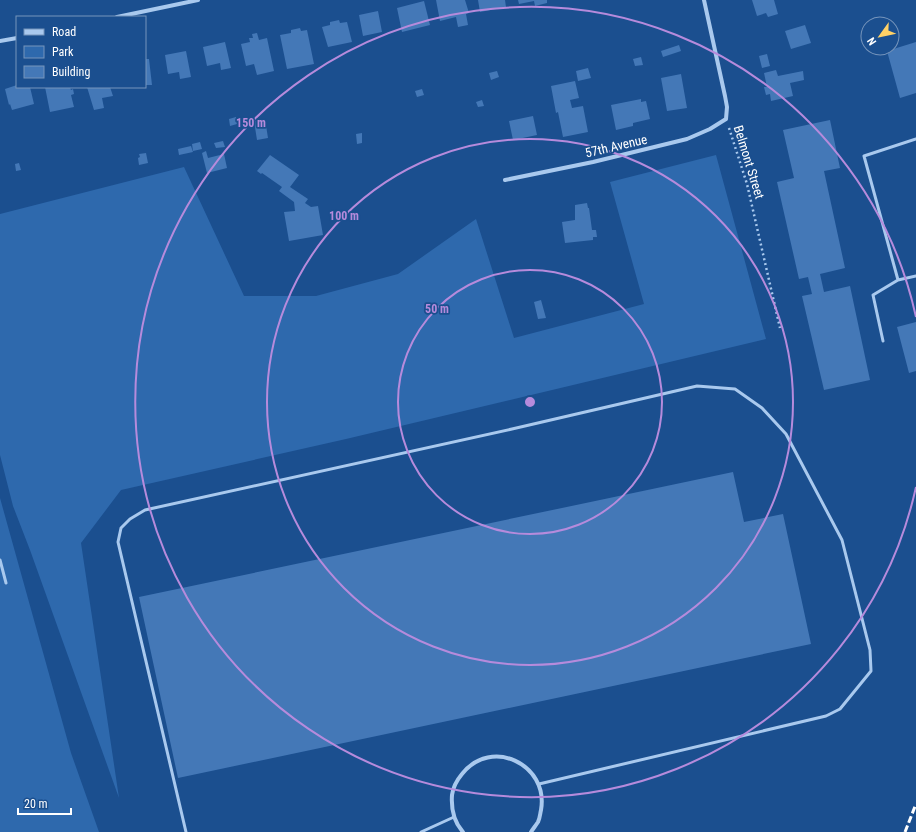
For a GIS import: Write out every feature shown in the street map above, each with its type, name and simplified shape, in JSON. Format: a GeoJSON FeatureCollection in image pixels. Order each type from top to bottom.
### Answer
{"type":"FeatureCollection","features":[{"type":"Feature","properties":{"kind":"street"},"geometry":{"type":"LineString","coordinates":[[122,16],[198,0]]}},
{"type":"Feature","properties":{"kind":"street","name":"Belmont Street"},"geometry":{"type":"LineString","coordinates":[[704,0],[725,96],[727,107],[726,118]]}},
{"type":"Feature","properties":{"kind":"street"},"geometry":{"type":"LineString","coordinates":[[0,41],[16,38]]}},
{"type":"Feature","properties":{"kind":"street","name":"57th Avenue"},"geometry":{"type":"LineString","coordinates":[[505,180],[600,160],[687,139],[710,129],[726,118]]}},
{"type":"Feature","properties":{"kind":"street"},"geometry":{"type":"LineString","coordinates":[[463,832],[454,817],[452,804],[453,792],[457,780],[467,768],[478,761],[492,757],[506,758],[517,761],[527,768],[539,784],[542,800],[539,821],[531,832]]}},
{"type":"Feature","properties":{"kind":"lane"},"geometry":{"type":"LineString","coordinates":[[898,280],[864,156],[916,139]]}},
{"type":"Feature","properties":{"kind":"lane"},"geometry":{"type":"LineString","coordinates":[[883,341],[873,295],[898,280],[916,276]]}},
{"type":"Feature","properties":{"kind":"lane"},"geometry":{"type":"LineString","coordinates":[[186,832],[118,542],[121,528],[130,518],[144,510],[512,429],[697,386],[735,389],[762,408],[786,434],[842,540],[870,650],[872,671],[840,709],[826,716],[539,784]]}},
{"type":"Feature","properties":{"kind":"lane"},"geometry":{"type":"LineString","coordinates":[[0,560],[6,583]]}},
{"type":"Feature","properties":{"kind":"lane"},"geometry":{"type":"LineString","coordinates":[[421,832],[454,817]]}},
{"type":"Feature","properties":{"kind":"path","name":"Belmont Street"},"geometry":{"type":"LineString","coordinates":[[726,118],[747,184],[780,328]]}},
{"type":"Feature","properties":{"kind":"green space"},"geometry":{"type":"Polygon","coordinates":[[[716,155],[766,339],[346,439],[121,490],[81,543],[119,798],[13,506],[0,455],[0,214],[184,167],[244,296],[316,296],[398,274],[476,219],[514,338],[644,304],[610,182],[716,155]]]}},
{"type":"Feature","properties":{"kind":"green space"},"geometry":{"type":"Polygon","coordinates":[[[0,498],[71,753],[99,832],[0,832],[0,498]]]}},
{"type":"Feature","properties":{"kind":"building"},"geometry":{"type":"Polygon","coordinates":[[[436,0],[465,0],[469,13],[466,14],[468,25],[458,27],[456,17],[440,21],[436,0]]]}},
{"type":"Feature","properties":{"kind":"building"},"geometry":{"type":"Polygon","coordinates":[[[478,0],[505,0],[506,7],[480,12],[478,0]]]}},
{"type":"Feature","properties":{"kind":"building"},"geometry":{"type":"Polygon","coordinates":[[[518,0],[547,0],[547,3],[535,6],[534,1],[519,4],[518,0]]]}},
{"type":"Feature","properties":{"kind":"building"},"geometry":{"type":"Polygon","coordinates":[[[752,0],[774,0],[778,14],[768,17],[766,13],[757,16],[752,0]]]}},
{"type":"Feature","properties":{"kind":"building"},"geometry":{"type":"Polygon","coordinates":[[[424,1],[430,25],[402,32],[397,8],[424,1]]]}},
{"type":"Feature","properties":{"kind":"building"},"geometry":{"type":"Polygon","coordinates":[[[378,11],[382,32],[363,36],[359,15],[378,11]]]}},
{"type":"Feature","properties":{"kind":"building"},"geometry":{"type":"Polygon","coordinates":[[[339,20],[340,23],[347,22],[352,42],[328,47],[322,27],[330,25],[330,22],[339,20]]]}},
{"type":"Feature","properties":{"kind":"building"},"geometry":{"type":"Polygon","coordinates":[[[805,25],[811,43],[791,49],[785,31],[805,25]]]}},
{"type":"Feature","properties":{"kind":"building"},"geometry":{"type":"Polygon","coordinates":[[[300,28],[301,31],[307,30],[314,64],[287,69],[280,35],[291,33],[291,30],[300,28]]]}},
{"type":"Feature","properties":{"kind":"building"},"geometry":{"type":"Polygon","coordinates":[[[257,33],[259,40],[267,38],[274,71],[257,75],[254,64],[246,66],[241,44],[250,42],[249,38],[253,38],[252,34],[257,33]]]}},
{"type":"Feature","properties":{"kind":"building"},"geometry":{"type":"Polygon","coordinates":[[[225,42],[231,68],[221,70],[220,63],[207,66],[203,47],[225,42]]]}},
{"type":"Feature","properties":{"kind":"building"},"geometry":{"type":"Polygon","coordinates":[[[916,42],[916,93],[900,98],[888,56],[900,56],[900,47],[916,42]]]}},
{"type":"Feature","properties":{"kind":"building"},"geometry":{"type":"Polygon","coordinates":[[[679,45],[681,51],[663,57],[661,51],[679,45]]]}},
{"type":"Feature","properties":{"kind":"building"},"geometry":{"type":"Polygon","coordinates":[[[186,51],[191,77],[180,79],[179,72],[168,74],[165,55],[186,51]]]}},
{"type":"Feature","properties":{"kind":"building"},"geometry":{"type":"Polygon","coordinates":[[[767,54],[770,66],[762,68],[759,56],[767,54]]]}},
{"type":"Feature","properties":{"kind":"building"},"geometry":{"type":"Polygon","coordinates":[[[641,57],[643,65],[635,66],[633,59],[641,57]]]}},
{"type":"Feature","properties":{"kind":"building"},"geometry":{"type":"Polygon","coordinates":[[[146,59],[149,59],[152,85],[146,85],[146,59]]]}},
{"type":"Feature","properties":{"kind":"building"},"geometry":{"type":"Polygon","coordinates":[[[588,68],[591,78],[578,81],[576,71],[588,68]]]}},
{"type":"Feature","properties":{"kind":"building"},"geometry":{"type":"Polygon","coordinates":[[[776,70],[778,76],[803,71],[804,80],[790,83],[793,96],[771,101],[770,94],[766,95],[764,87],[767,87],[764,73],[776,70]]]}},
{"type":"Feature","properties":{"kind":"building"},"geometry":{"type":"Polygon","coordinates":[[[497,71],[499,77],[491,80],[489,73],[497,71]]]}},
{"type":"Feature","properties":{"kind":"building"},"geometry":{"type":"Polygon","coordinates":[[[681,74],[687,108],[667,111],[661,78],[681,74]]]}},
{"type":"Feature","properties":{"kind":"building"},"geometry":{"type":"Polygon","coordinates":[[[575,81],[579,98],[570,100],[572,108],[583,106],[588,132],[563,137],[558,112],[556,113],[551,86],[575,81]]]}},
{"type":"Feature","properties":{"kind":"building"},"geometry":{"type":"Polygon","coordinates":[[[16,85],[16,88],[30,88],[34,104],[12,110],[10,104],[9,105],[5,89],[16,85]]]}},
{"type":"Feature","properties":{"kind":"building"},"geometry":{"type":"Polygon","coordinates":[[[45,88],[73,89],[74,94],[71,95],[74,107],[50,112],[45,88]]]}},
{"type":"Feature","properties":{"kind":"building"},"geometry":{"type":"Polygon","coordinates":[[[87,88],[110,88],[113,96],[102,98],[104,108],[94,110],[87,88]]]}},
{"type":"Feature","properties":{"kind":"building"},"geometry":{"type":"Polygon","coordinates":[[[422,89],[424,95],[417,97],[415,91],[422,89]]]}},
{"type":"Feature","properties":{"kind":"building"},"geometry":{"type":"Polygon","coordinates":[[[641,99],[641,102],[646,101],[650,119],[633,123],[633,126],[616,130],[611,105],[641,99]]]}},
{"type":"Feature","properties":{"kind":"building"},"geometry":{"type":"Polygon","coordinates":[[[482,100],[484,106],[478,107],[476,102],[482,100]]]}},
{"type":"Feature","properties":{"kind":"building"},"geometry":{"type":"Polygon","coordinates":[[[533,116],[537,135],[513,140],[509,121],[533,116]]]}},
{"type":"Feature","properties":{"kind":"building"},"geometry":{"type":"Polygon","coordinates":[[[236,117],[237,124],[230,126],[229,119],[236,117]]]}},
{"type":"Feature","properties":{"kind":"building"},"geometry":{"type":"Polygon","coordinates":[[[265,119],[268,138],[257,140],[254,121],[265,119]]]}},
{"type":"Feature","properties":{"kind":"building"},"geometry":{"type":"Polygon","coordinates":[[[830,120],[840,168],[824,171],[845,268],[820,274],[824,292],[850,286],[870,380],[824,390],[802,296],[812,294],[808,277],[799,279],[777,182],[794,178],[783,130],[830,120]]]}},
{"type":"Feature","properties":{"kind":"building"},"geometry":{"type":"Polygon","coordinates":[[[362,133],[362,143],[357,144],[356,134],[362,133]]]}},
{"type":"Feature","properties":{"kind":"building"},"geometry":{"type":"Polygon","coordinates":[[[223,141],[225,147],[216,148],[214,143],[223,141]]]}},
{"type":"Feature","properties":{"kind":"building"},"geometry":{"type":"Polygon","coordinates":[[[200,142],[202,149],[193,151],[192,144],[200,142]]]}},
{"type":"Feature","properties":{"kind":"building"},"geometry":{"type":"Polygon","coordinates":[[[191,146],[193,152],[179,155],[178,149],[191,146]]]}},
{"type":"Feature","properties":{"kind":"building"},"geometry":{"type":"Polygon","coordinates":[[[206,151],[208,158],[224,154],[227,168],[207,173],[202,153],[206,151]]]}},
{"type":"Feature","properties":{"kind":"building"},"geometry":{"type":"Polygon","coordinates":[[[146,153],[148,163],[139,165],[139,154],[146,153]]]}},
{"type":"Feature","properties":{"kind":"building"},"geometry":{"type":"Polygon","coordinates":[[[270,155],[299,175],[290,187],[308,199],[305,203],[311,207],[318,206],[323,235],[289,241],[284,212],[295,211],[294,202],[279,191],[282,187],[257,171],[270,155]]]}},
{"type":"Feature","properties":{"kind":"building"},"geometry":{"type":"Polygon","coordinates":[[[19,163],[21,170],[16,171],[15,164],[19,163]]]}},
{"type":"Feature","properties":{"kind":"building"},"geometry":{"type":"Polygon","coordinates":[[[587,203],[592,230],[596,230],[597,237],[593,237],[593,240],[565,243],[562,222],[575,220],[575,205],[587,203]]]}},
{"type":"Feature","properties":{"kind":"building"},"geometry":{"type":"Polygon","coordinates":[[[541,300],[546,318],[538,319],[534,302],[541,300]]]}},
{"type":"Feature","properties":{"kind":"building"},"geometry":{"type":"Polygon","coordinates":[[[916,322],[916,371],[909,373],[897,327],[916,322]]]}},
{"type":"Feature","properties":{"kind":"building"},"geometry":{"type":"Polygon","coordinates":[[[733,472],[744,522],[783,514],[811,644],[178,778],[139,597],[733,472]]]}},
{"type":"Feature","properties":{"kind":"railway"},"geometry":{"type":"LineString","coordinates":[[905,832],[916,804]]}}]}
